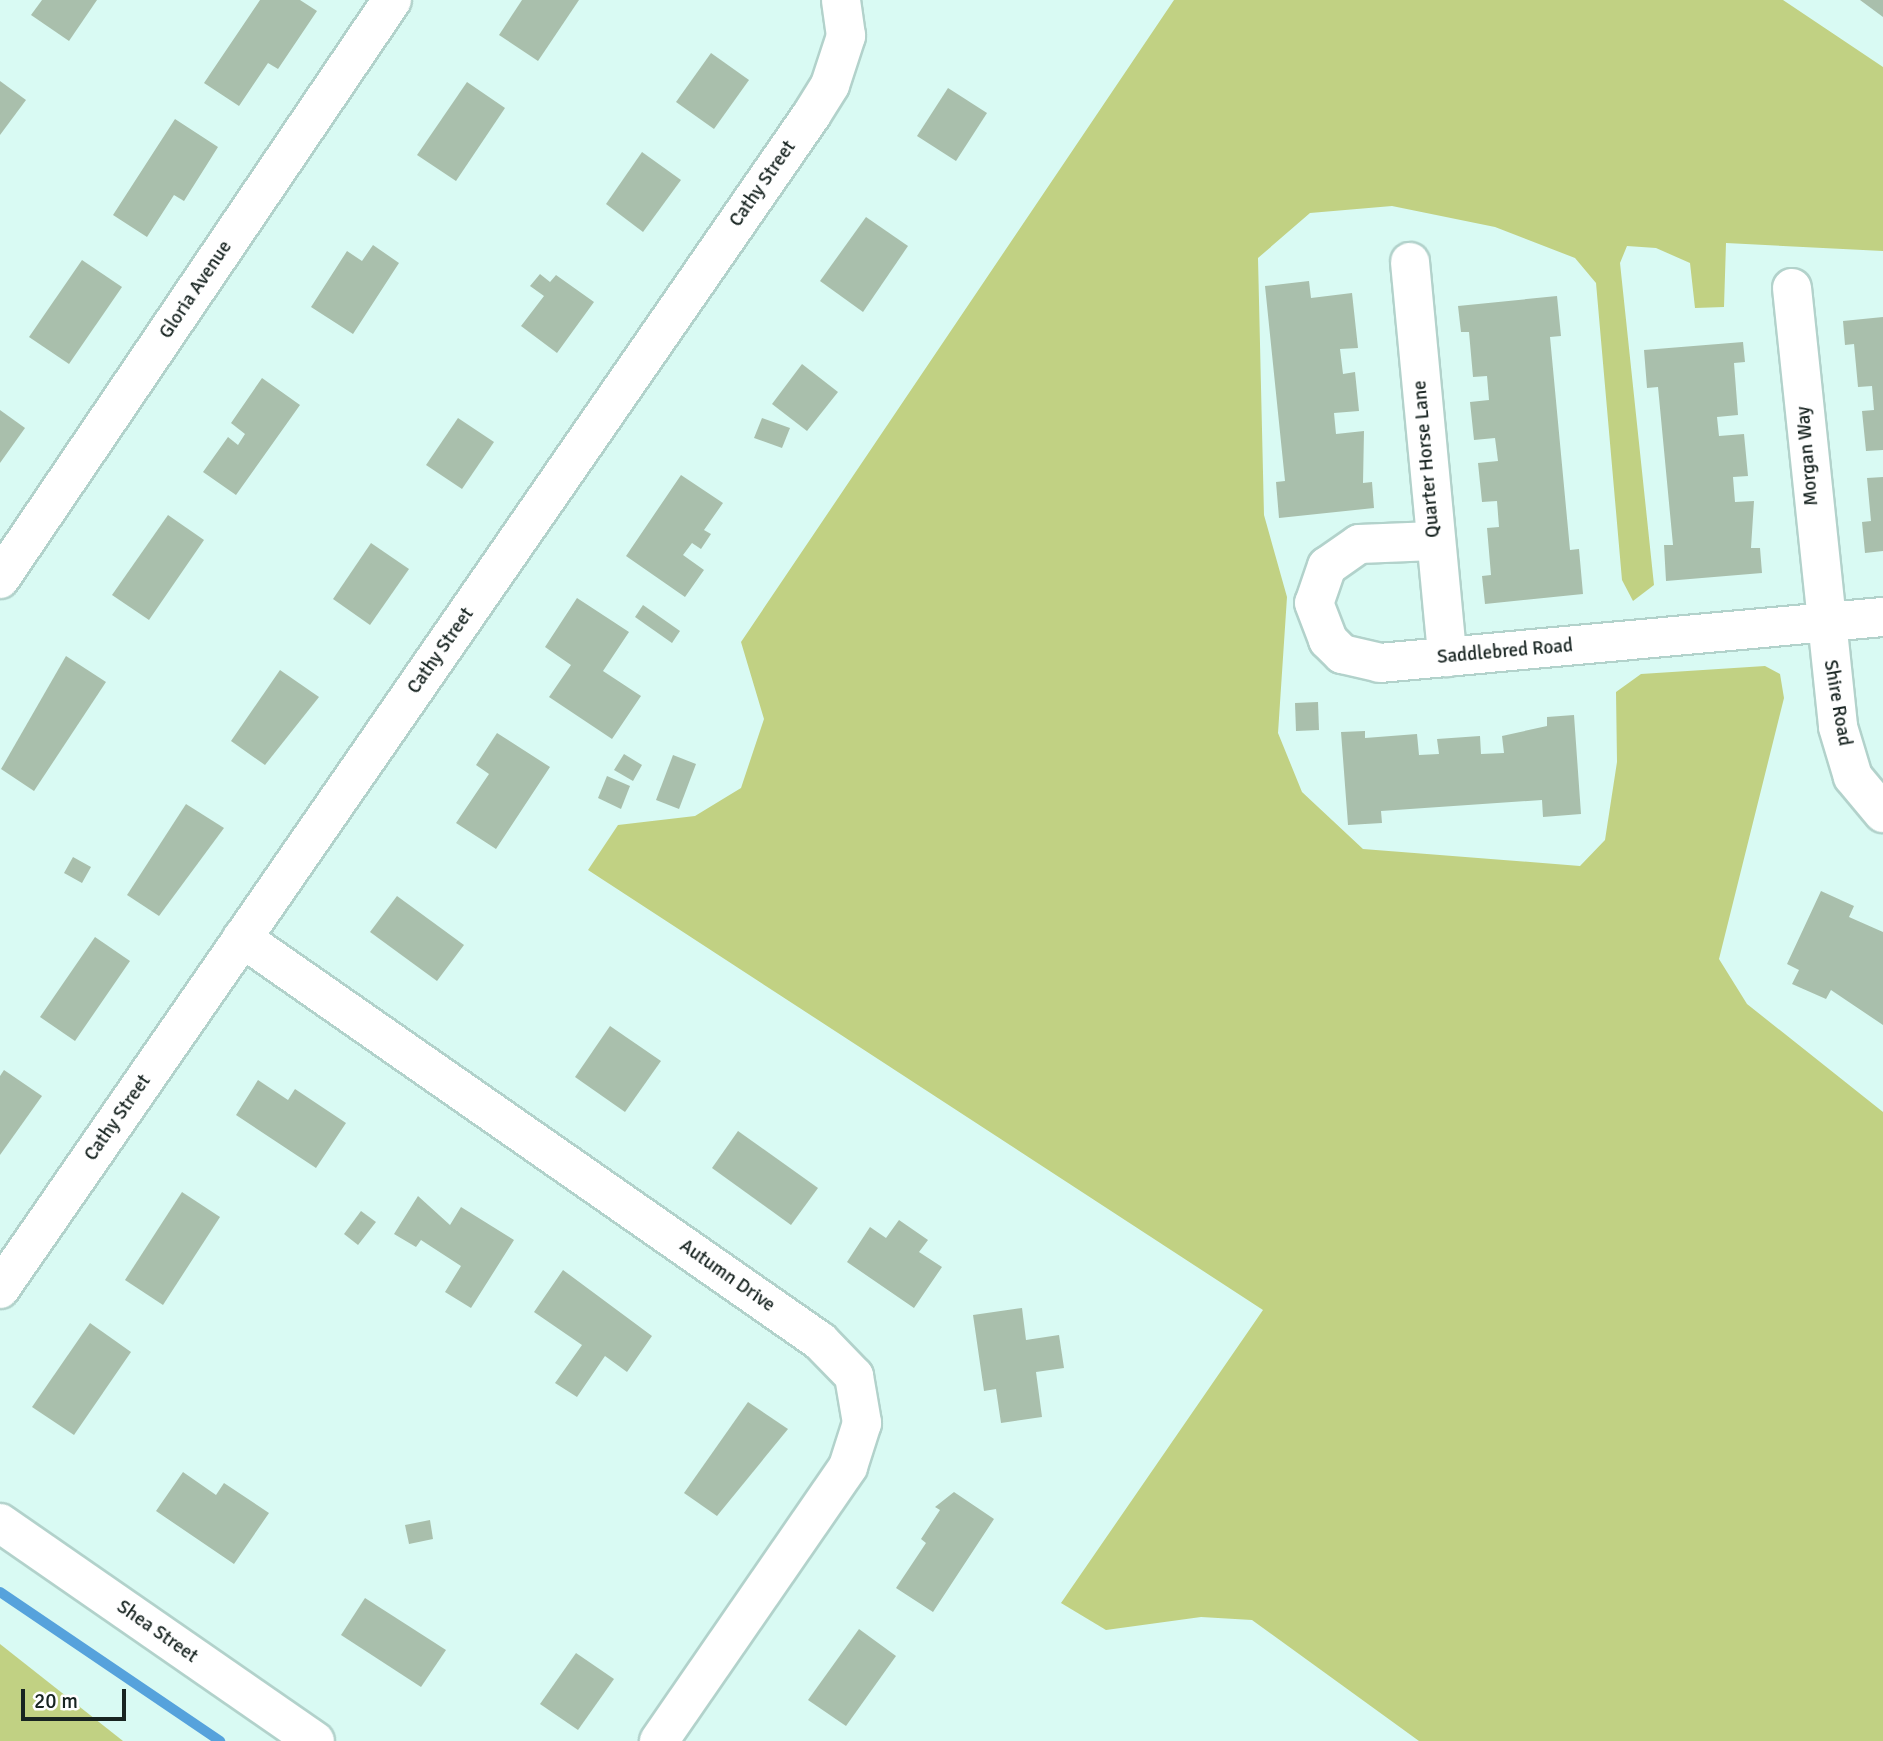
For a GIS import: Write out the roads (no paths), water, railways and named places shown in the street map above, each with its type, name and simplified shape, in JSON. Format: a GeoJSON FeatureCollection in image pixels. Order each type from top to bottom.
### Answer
{"type":"FeatureCollection","features":[{"type":"Feature","properties":{"kind":"street","name":"Gloria Avenue"},"geometry":{"type":"LineString","coordinates":[[0,579],[392,0]]}},
{"type":"Feature","properties":{"kind":"street","name":"Cathy Street"},"geometry":{"type":"LineString","coordinates":[[0,1289],[830,85],[846,36],[841,0]]}},
{"type":"Feature","properties":{"kind":"street","name":"Quarter Horse Lane"},"geometry":{"type":"LineString","coordinates":[[1410,262],[1434,541],[1447,657]]}},
{"type":"Feature","properties":{"kind":"street","name":"Morgan Way"},"geometry":{"type":"LineString","coordinates":[[1792,288],[1824,624]]}},
{"type":"Feature","properties":{"kind":"street","name":"Saddlebred Road"},"geometry":{"type":"LineString","coordinates":[[1434,541],[1359,544],[1342,552],[1327,566],[1314,603],[1328,640],[1360,661],[1447,657],[1883,617]]}},
{"type":"Feature","properties":{"kind":"street","name":"Shire Road"},"geometry":{"type":"LineString","coordinates":[[1824,624],[1838,727],[1853,777],[1883,813]]}},
{"type":"Feature","properties":{"kind":"street","name":"Autumn Drive"},"geometry":{"type":"LineString","coordinates":[[242,938],[820,1341],[854,1376],[862,1423],[848,1467],[659,1741]]}},
{"type":"Feature","properties":{"kind":"street","name":"Shea Street"},"geometry":{"type":"LineString","coordinates":[[0,1523],[315,1741]]}},
{"type":"Feature","properties":{"kind":"waterway"},"geometry":{"type":"LineString","coordinates":[[0,1592],[220,1741]]}}]}
